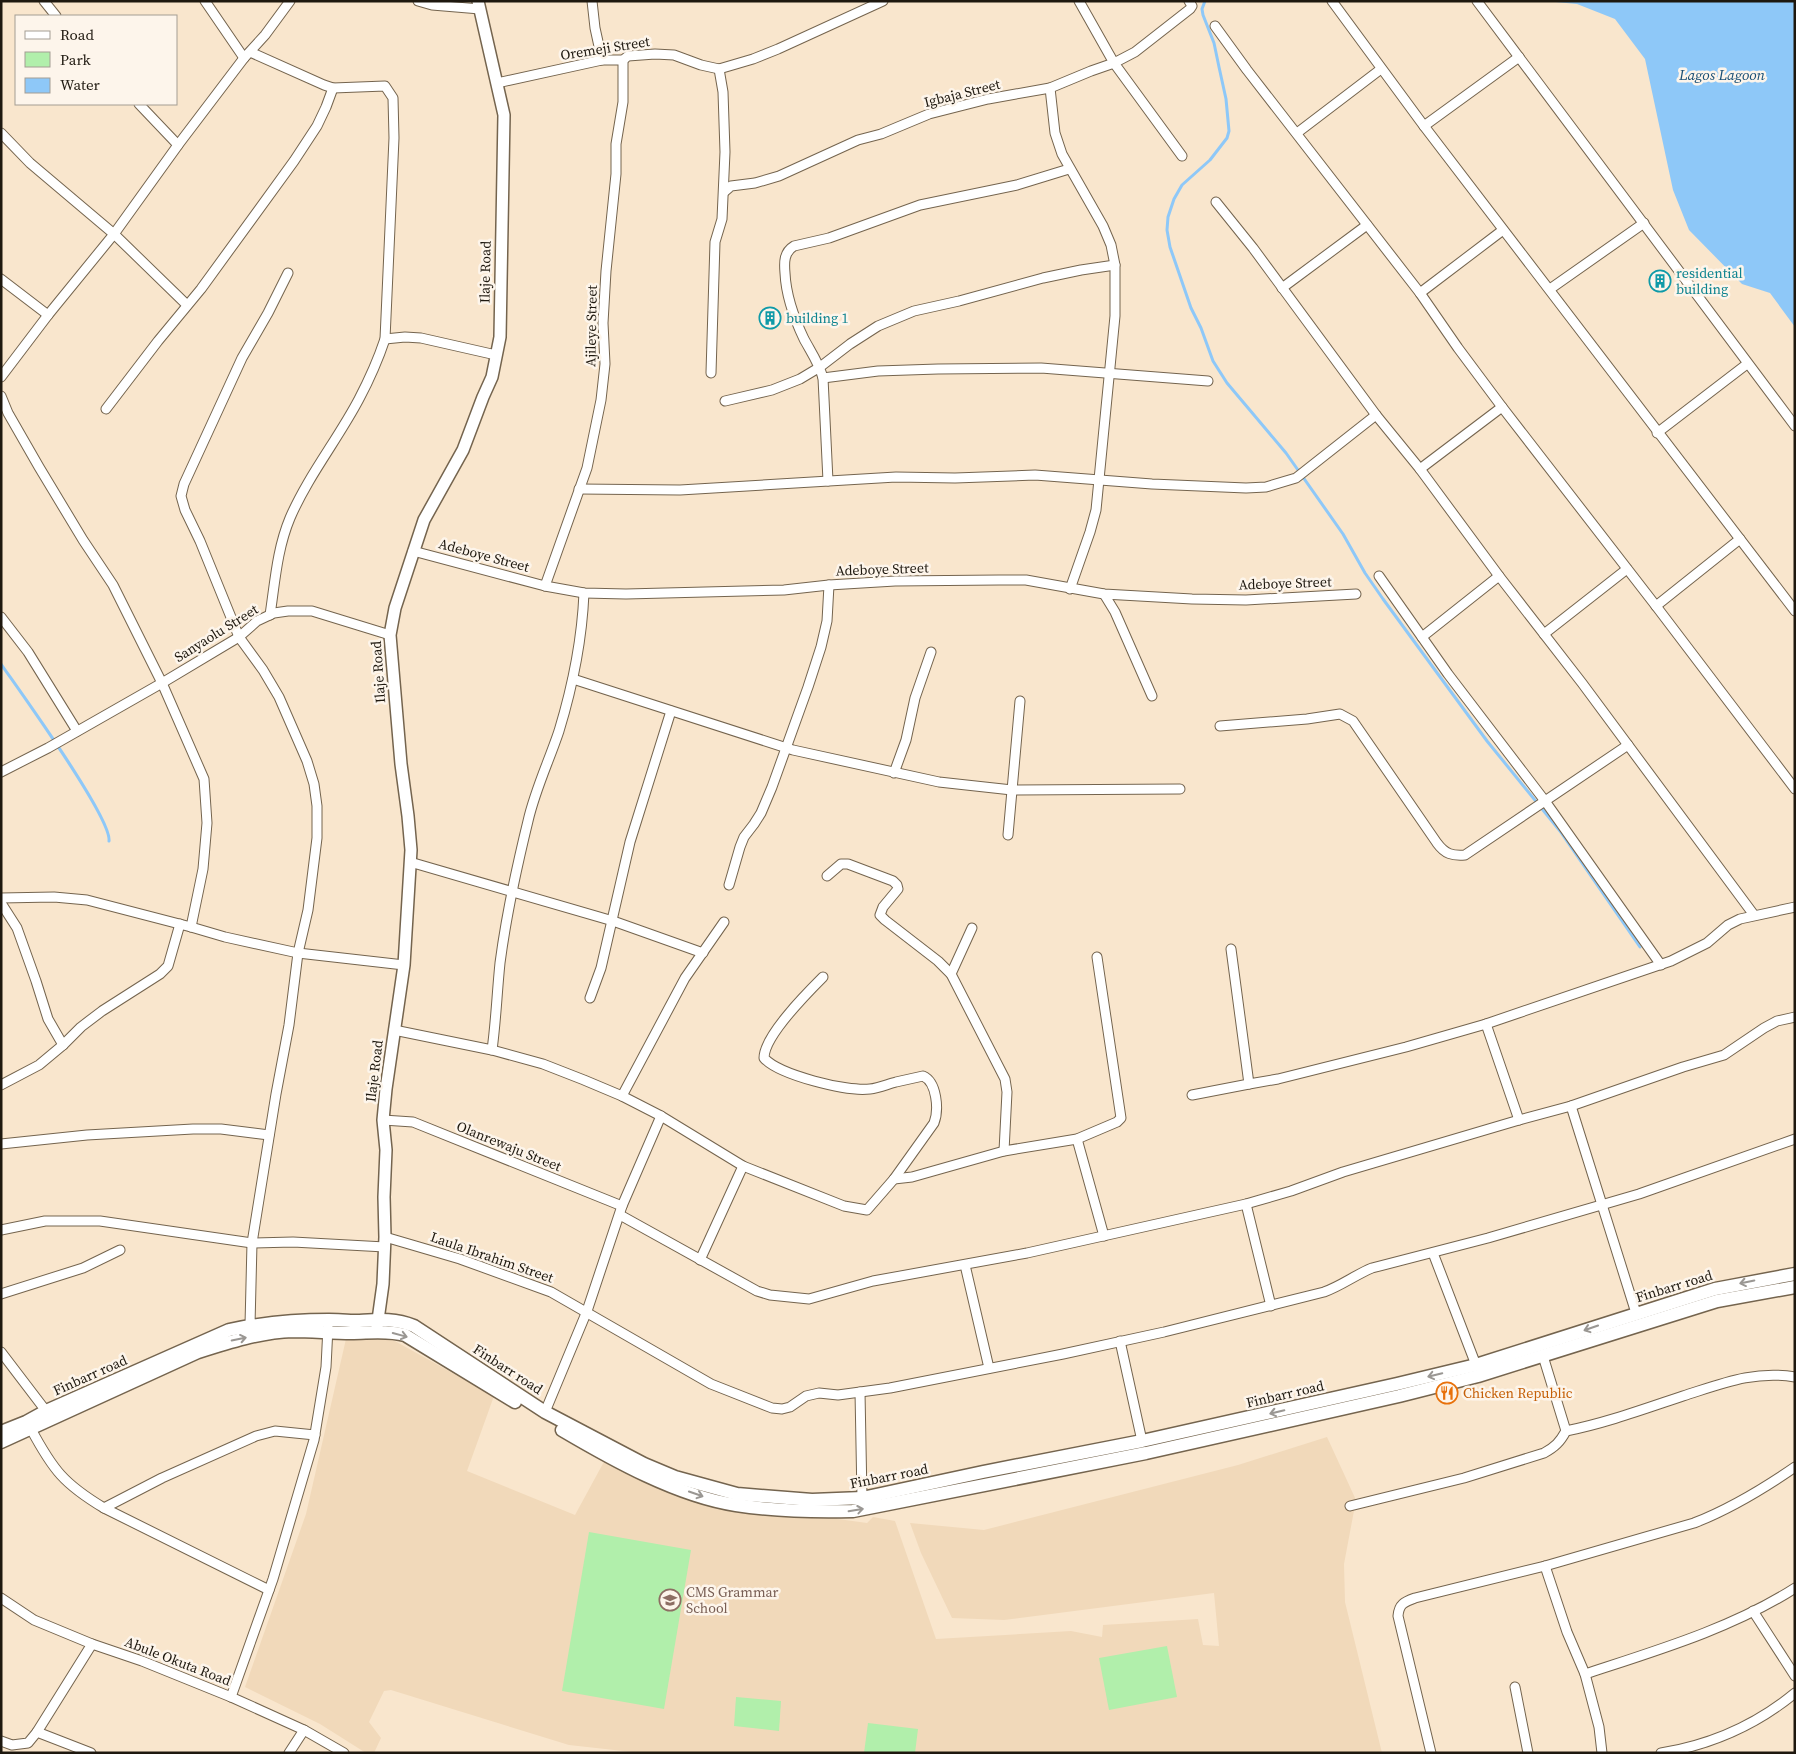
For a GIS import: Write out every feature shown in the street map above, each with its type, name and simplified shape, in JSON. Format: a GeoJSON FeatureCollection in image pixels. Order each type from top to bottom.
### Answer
{"type":"FeatureCollection","features":[{"type":"Feature","properties":{"kind":"main road","name":"Finbarr road"},"geometry":{"type":"LineString","coordinates":[[1,1442],[198,1352],[231,1341],[357,1321],[378,1325],[405,1335],[573,1437],[639,1472],[701,1496],[734,1505],[802,1511],[853,1511],[1146,1453],[1398,1390],[1715,1289],[1795,1274]]}},
{"type":"Feature","properties":{"kind":"main road","name":"Finbarr road"},"geometry":{"type":"LineString","coordinates":[[378,1325],[401,1321],[414,1326],[545,1412],[644,1464],[675,1477],[737,1494],[812,1500],[862,1498],[983,1472],[1478,1376],[1717,1301],[1795,1287]]}},
{"type":"Feature","properties":{"kind":"main road","name":"Finbarr road"},"geometry":{"type":"LineString","coordinates":[[1,1432],[196,1343],[229,1330],[250,1325],[328,1326]]}},
{"type":"Feature","properties":{"kind":"street"},"geometry":{"type":"LineString","coordinates":[[44,1],[55,15]]}},
{"type":"Feature","properties":{"kind":"street"},"geometry":{"type":"LineString","coordinates":[[205,1],[247,55],[324,86],[333,88],[385,86],[393,98],[393,184],[385,339],[359,400],[301,497],[290,519],[278,554],[270,615]]}},
{"type":"Feature","properties":{"kind":"street"},"geometry":{"type":"LineString","coordinates":[[1,377],[48,315],[114,234],[178,145],[247,55],[266,35],[290,1]]}},
{"type":"Feature","properties":{"kind":"street"},"geometry":{"type":"LineString","coordinates":[[418,1],[432,5],[479,5]]}},
{"type":"Feature","properties":{"kind":"street"},"geometry":{"type":"LineString","coordinates":[[592,1],[595,28],[602,60]]}},
{"type":"Feature","properties":{"kind":"street"},"geometry":{"type":"LineString","coordinates":[[712,374],[715,242],[722,219],[724,192],[725,121],[719,69],[778,49],[883,1]]}},
{"type":"Feature","properties":{"kind":"street"},"geometry":{"type":"LineString","coordinates":[[1079,1],[1114,63],[1182,156]]}},
{"type":"Feature","properties":{"kind":"street","name":"Igbaja Street"},"geometry":{"type":"LineString","coordinates":[[724,192],[731,186],[755,183],[779,176],[858,140],[882,134],[929,114],[988,99],[1050,88],[1114,63],[1136,52],[1190,9],[1192,6],[1190,1]]}},
{"type":"Feature","properties":{"kind":"street"},"geometry":{"type":"LineString","coordinates":[[1332,1],[1381,69],[1550,289],[1656,433],[1795,611]]}},
{"type":"Feature","properties":{"kind":"street"},"geometry":{"type":"LineString","coordinates":[[1476,1],[1795,426]]}},
{"type":"Feature","properties":{"kind":"street","name":"Ilaje Road"},"geometry":{"type":"LineString","coordinates":[[378,1325],[383,1284],[385,1242],[386,1150],[384,1120],[386,1089],[404,965],[411,850],[400,764],[390,635],[395,608],[424,520],[463,450],[492,377],[500,336],[504,115],[479,5]]}},
{"type":"Feature","properties":{"kind":"street"},"geometry":{"type":"LineString","coordinates":[[1215,26],[1420,293],[1502,407],[1795,789]]}},
{"type":"Feature","properties":{"kind":"street","name":"Oremeji Street"},"geometry":{"type":"LineString","coordinates":[[497,83],[602,60],[623,60],[628,56],[654,54],[674,55],[701,65],[719,69]]}},
{"type":"Feature","properties":{"kind":"street"},"geometry":{"type":"LineString","coordinates":[[1424,126],[1519,57]]}},
{"type":"Feature","properties":{"kind":"street","name":"Ajileye Street"},"geometry":{"type":"LineString","coordinates":[[545,586],[587,468],[601,400],[605,364],[603,323],[606,271],[616,174],[616,144],[623,102],[623,60]]}},
{"type":"Feature","properties":{"kind":"street"},"geometry":{"type":"LineString","coordinates":[[1296,133],[1381,69]]}},
{"type":"Feature","properties":{"kind":"street"},"geometry":{"type":"LineString","coordinates":[[106,409],[260,210],[306,144],[326,107],[333,88]]}},
{"type":"Feature","properties":{"kind":"street"},"geometry":{"type":"LineString","coordinates":[[1050,88],[1055,133],[1062,154],[1103,226],[1111,245],[1115,264],[1115,316],[1096,510],[1070,589]]}},
{"type":"Feature","properties":{"kind":"street"},"geometry":{"type":"LineString","coordinates":[[140,105],[178,145]]}},
{"type":"Feature","properties":{"kind":"street"},"geometry":{"type":"LineString","coordinates":[[1,133],[30,162],[114,234],[187,305]]}},
{"type":"Feature","properties":{"kind":"street"},"geometry":{"type":"LineString","coordinates":[[828,481],[822,378],[820,367],[794,316],[787,292],[784,260],[790,248],[828,238],[920,205],[1017,185],[1069,168]]}},
{"type":"Feature","properties":{"kind":"street"},"geometry":{"type":"LineString","coordinates":[[1216,202],[1376,415],[1420,469],[1498,576],[1544,634],[1754,914]]}},
{"type":"Feature","properties":{"kind":"street"},"geometry":{"type":"LineString","coordinates":[[1550,289],[1644,223]]}},
{"type":"Feature","properties":{"kind":"street"},"geometry":{"type":"LineString","coordinates":[[1282,288],[1368,225]]}},
{"type":"Feature","properties":{"kind":"street"},"geometry":{"type":"LineString","coordinates":[[1420,293],[1503,230]]}},
{"type":"Feature","properties":{"kind":"street"},"geometry":{"type":"LineString","coordinates":[[725,401],[772,390],[800,378],[820,367],[850,344],[884,323],[914,311],[1043,278],[1115,264]]}},
{"type":"Feature","properties":{"kind":"street"},"geometry":{"type":"LineString","coordinates":[[250,1325],[252,1243],[269,1135],[290,1025],[298,953],[308,910],[317,838],[317,806],[314,784],[307,761],[279,697],[263,670],[239,638],[182,503],[181,496],[184,484],[242,358],[288,274]]}},
{"type":"Feature","properties":{"kind":"street"},"geometry":{"type":"LineString","coordinates":[[1,279],[48,315]]}},
{"type":"Feature","properties":{"kind":"street"},"geometry":{"type":"LineString","coordinates":[[385,339],[421,338],[496,354]]}},
{"type":"Feature","properties":{"kind":"street"},"geometry":{"type":"LineString","coordinates":[[1656,433],[1747,364]]}},
{"type":"Feature","properties":{"kind":"street"},"geometry":{"type":"LineString","coordinates":[[822,378],[878,371],[1041,368],[1110,375],[1208,381]]}},
{"type":"Feature","properties":{"kind":"street"},"geometry":{"type":"LineString","coordinates":[[1,396],[8,413],[39,467],[83,540],[114,586],[162,683],[204,779],[208,823],[203,869],[192,927]]}},
{"type":"Feature","properties":{"kind":"street"},"geometry":{"type":"LineString","coordinates":[[1420,469],[1502,407]]}},
{"type":"Feature","properties":{"kind":"street"},"geometry":{"type":"LineString","coordinates":[[579,489],[680,490],[896,477],[955,478],[1035,475],[1099,481],[1246,488],[1266,487],[1296,478],[1376,415]]}},
{"type":"Feature","properties":{"kind":"street"},"geometry":{"type":"LineString","coordinates":[[1656,606],[1740,539]]}},
{"type":"Feature","properties":{"kind":"street","name":"Adeboye Street"},"geometry":{"type":"LineString","coordinates":[[413,550],[545,586],[584,593],[626,594],[784,590],[895,581],[1026,580],[1104,594],[1246,600],[1356,594]]}},
{"type":"Feature","properties":{"kind":"street"},"geometry":{"type":"LineString","coordinates":[[1544,634],[1627,569]]}},
{"type":"Feature","properties":{"kind":"street"},"geometry":{"type":"LineString","coordinates":[[1379,576],[1540,804],[1661,965]]}},
{"type":"Feature","properties":{"kind":"street"},"geometry":{"type":"LineString","coordinates":[[1422,638],[1498,576]]}},
{"type":"Feature","properties":{"kind":"street"},"geometry":{"type":"LineString","coordinates":[[729,885],[744,837],[761,813],[772,787],[821,647],[827,620],[829,585]]}},
{"type":"Feature","properties":{"kind":"street"},"geometry":{"type":"LineString","coordinates":[[492,1050],[497,1013],[500,963],[513,891],[528,818],[559,731],[573,679],[581,634],[584,593]]}},
{"type":"Feature","properties":{"kind":"street"},"geometry":{"type":"LineString","coordinates":[[1104,594],[1115,612],[1152,696]]}},
{"type":"Feature","properties":{"kind":"street","name":"Sanyaolu Street"},"geometry":{"type":"LineString","coordinates":[[1,772],[48,748],[162,683],[239,638],[257,621],[270,615],[288,611],[312,611],[390,635]]}},
{"type":"Feature","properties":{"kind":"street"},"geometry":{"type":"LineString","coordinates":[[1,617],[28,652],[73,733]]}},
{"type":"Feature","properties":{"kind":"street"},"geometry":{"type":"LineString","coordinates":[[894,773],[906,740],[915,698],[931,652]]}},
{"type":"Feature","properties":{"kind":"street"},"geometry":{"type":"LineString","coordinates":[[573,679],[786,747],[939,782],[1012,790],[1180,789]]}},
{"type":"Feature","properties":{"kind":"street"},"geometry":{"type":"LineString","coordinates":[[1008,835],[1020,701]]}},
{"type":"Feature","properties":{"kind":"street"},"geometry":{"type":"LineString","coordinates":[[590,998],[601,968],[630,842],[670,711]]}},
{"type":"Feature","properties":{"kind":"street"},"geometry":{"type":"LineString","coordinates":[[1220,726],[1307,719],[1340,714],[1347,717],[1353,721],[1437,843],[1443,851],[1450,855],[1465,855],[1628,745]]}},
{"type":"Feature","properties":{"kind":"street"},"geometry":{"type":"LineString","coordinates":[[410,862],[613,921],[703,953]]}},
{"type":"Feature","properties":{"kind":"street"},"geometry":{"type":"LineString","coordinates":[[827,876],[842,864],[848,864],[897,884],[898,889],[883,908],[880,915],[952,974],[1005,1079],[1004,1151]]}},
{"type":"Feature","properties":{"kind":"street"},"geometry":{"type":"LineString","coordinates":[[1,898],[54,897],[87,900],[225,937],[298,953],[404,965]]}},
{"type":"Feature","properties":{"kind":"street"},"geometry":{"type":"LineString","coordinates":[[1,903],[17,928],[29,958],[48,1019],[63,1045]]}},
{"type":"Feature","properties":{"kind":"street"},"geometry":{"type":"LineString","coordinates":[[1192,1096],[1278,1079],[1406,1047],[1486,1024],[1661,965],[1707,943],[1728,925],[1754,914],[1795,907]]}},
{"type":"Feature","properties":{"kind":"street"},"geometry":{"type":"LineString","coordinates":[[622,1096],[685,978],[724,922]]}},
{"type":"Feature","properties":{"kind":"street"},"geometry":{"type":"LineString","coordinates":[[1,1085],[39,1065],[81,1027],[102,1011],[160,974],[168,966],[180,924]]}},
{"type":"Feature","properties":{"kind":"street"},"geometry":{"type":"LineString","coordinates":[[952,974],[972,928]]}},
{"type":"Feature","properties":{"kind":"street"},"geometry":{"type":"LineString","coordinates":[[1231,949],[1249,1084]]}},
{"type":"Feature","properties":{"kind":"street"},"geometry":{"type":"LineString","coordinates":[[894,1179],[912,1176],[1004,1151],[1077,1139],[1117,1122],[1121,1118],[1097,956]]}},
{"type":"Feature","properties":{"kind":"street"},"geometry":{"type":"LineString","coordinates":[[394,1030],[492,1050],[542,1064],[622,1096],[661,1116],[744,1166],[824,1199],[867,1210],[872,1207],[894,1179],[934,1123],[937,1114],[933,1089],[928,1078],[923,1076],[872,1089],[844,1089],[768,1064],[764,1058],[769,1042],[797,1004],[823,977]]}},
{"type":"Feature","properties":{"kind":"street","name":"Olanrewaju Street"},"geometry":{"type":"LineString","coordinates":[[384,1120],[412,1122],[621,1211],[700,1260],[757,1291],[770,1296],[809,1299],[873,1282],[1104,1236],[1246,1204],[1343,1172],[1570,1106],[1724,1054],[1770,1024],[1795,1016]]}},
{"type":"Feature","properties":{"kind":"street"},"geometry":{"type":"LineString","coordinates":[[1486,1024],[1519,1120]]}},
{"type":"Feature","properties":{"kind":"street"},"geometry":{"type":"LineString","coordinates":[[1570,1106],[1636,1313]]}},
{"type":"Feature","properties":{"kind":"street"},"geometry":{"type":"LineString","coordinates":[[545,1412],[586,1311],[621,1211],[661,1116]]}},
{"type":"Feature","properties":{"kind":"street"},"geometry":{"type":"LineString","coordinates":[[1,1144],[87,1135],[193,1128],[221,1129],[269,1135]]}},
{"type":"Feature","properties":{"kind":"street"},"geometry":{"type":"LineString","coordinates":[[1077,1139],[1104,1236]]}},
{"type":"Feature","properties":{"kind":"street","name":"Laula Ibrahim Street"},"geometry":{"type":"LineString","coordinates":[[1,1230],[45,1221],[100,1221],[252,1243],[385,1242],[460,1259],[551,1292],[711,1384],[772,1408],[782,1409],[790,1407],[806,1396],[819,1393],[838,1395],[860,1392],[989,1368],[1120,1341],[1324,1292],[1340,1286],[1357,1274],[1372,1268],[1601,1205],[1701,1173],[1795,1139]]}},
{"type":"Feature","properties":{"kind":"street"},"geometry":{"type":"LineString","coordinates":[[700,1260],[744,1166]]}},
{"type":"Feature","properties":{"kind":"street"},"geometry":{"type":"LineString","coordinates":[[1246,1204],[1271,1306]]}},
{"type":"Feature","properties":{"kind":"street"},"geometry":{"type":"LineString","coordinates":[[1,1294],[83,1268],[120,1250]]}},
{"type":"Feature","properties":{"kind":"street"},"geometry":{"type":"LineString","coordinates":[[1432,1253],[1476,1365]]}},
{"type":"Feature","properties":{"kind":"street"},"geometry":{"type":"LineString","coordinates":[[965,1265],[989,1368]]}},
{"type":"Feature","properties":{"kind":"street"},"geometry":{"type":"LineString","coordinates":[[231,1697],[270,1590],[315,1435],[326,1367],[328,1326]]}},
{"type":"Feature","properties":{"kind":"street"},"geometry":{"type":"LineString","coordinates":[[1120,1341],[1142,1442]]}},
{"type":"Feature","properties":{"kind":"street"},"geometry":{"type":"LineString","coordinates":[[1,1352],[46,1411]]}},
{"type":"Feature","properties":{"kind":"street"},"geometry":{"type":"LineString","coordinates":[[1350,1506],[1464,1478],[1544,1453],[1554,1448],[1566,1431],[1543,1356]]}},
{"type":"Feature","properties":{"kind":"street"},"geometry":{"type":"LineString","coordinates":[[1566,1431],[1599,1424],[1745,1377],[1763,1374],[1795,1377]]}},
{"type":"Feature","properties":{"kind":"street"},"geometry":{"type":"LineString","coordinates":[[860,1392],[862,1498]]}},
{"type":"Feature","properties":{"kind":"street"},"geometry":{"type":"LineString","coordinates":[[31,1429],[47,1459],[62,1478],[80,1494],[104,1508],[270,1590]]}},
{"type":"Feature","properties":{"kind":"street"},"geometry":{"type":"LineString","coordinates":[[104,1508],[162,1478],[256,1436],[276,1431],[315,1435]]}},
{"type":"Feature","properties":{"kind":"street"},"geometry":{"type":"LineString","coordinates":[[1431,1753],[1398,1616],[1399,1608],[1403,1602],[1668,1532],[1716,1514],[1753,1494],[1795,1467]]}},
{"type":"Feature","properties":{"kind":"street"},"geometry":{"type":"LineString","coordinates":[[1545,1566],[1567,1632],[1585,1674],[1599,1726],[1602,1753]]}},
{"type":"Feature","properties":{"kind":"street"},"geometry":{"type":"LineString","coordinates":[[1585,1674],[1664,1648],[1753,1611],[1795,1588]]}},
{"type":"Feature","properties":{"kind":"street","name":"Abule Okuta Road"},"geometry":{"type":"LineString","coordinates":[[1,1598],[34,1620],[231,1697],[304,1730],[344,1753]]}},
{"type":"Feature","properties":{"kind":"street"},"geometry":{"type":"LineString","coordinates":[[1753,1611],[1795,1676]]}},
{"type":"Feature","properties":{"kind":"street"},"geometry":{"type":"LineString","coordinates":[[1,1741],[12,1745],[28,1743],[37,1732],[92,1644]]}},
{"type":"Feature","properties":{"kind":"street"},"geometry":{"type":"LineString","coordinates":[[1514,1687],[1528,1753]]}},
{"type":"Feature","properties":{"kind":"street"},"geometry":{"type":"LineString","coordinates":[[1660,1753],[1704,1742],[1737,1730],[1786,1701],[1795,1693]]}},
{"type":"Feature","properties":{"kind":"street"},"geometry":{"type":"LineString","coordinates":[[289,1753],[304,1730]]}},
{"type":"Feature","properties":{"kind":"street"},"geometry":{"type":"LineString","coordinates":[[37,1732],[91,1753]]}},
{"type":"Feature","properties":{"kind":"shaded area"},"geometry":{"type":"Polygon","coordinates":[[[384,1335],[494,1396],[467,1471],[575,1515],[606,1458],[829,1514],[838,1519],[867,1523],[873,1517],[895,1521],[936,1639],[1071,1631],[1102,1637],[1103,1625],[1198,1619],[1203,1645],[1219,1646],[1214,1593],[1004,1620],[952,1618],[921,1553],[910,1523],[984,1530],[1238,1465],[1327,1437],[1356,1500],[1344,1564],[1345,1602],[1382,1753],[641,1753],[569,1745],[391,1690],[384,1691],[369,1722],[381,1738],[374,1753],[366,1753],[320,1724],[245,1687],[306,1514],[346,1339],[384,1335]]]}},
{"type":"Feature","properties":{"kind":"green space"},"geometry":{"type":"Polygon","coordinates":[[[589,1532],[691,1550],[664,1709],[562,1691],[589,1532]]]}},
{"type":"Feature","properties":{"kind":"green space"},"geometry":{"type":"Polygon","coordinates":[[[1167,1646],[1177,1697],[1109,1710],[1099,1658],[1167,1646]]]}},
{"type":"Feature","properties":{"kind":"green space"},"geometry":{"type":"Polygon","coordinates":[[[736,1697],[781,1701],[779,1731],[734,1726],[736,1697]]]}},
{"type":"Feature","properties":{"kind":"green space"},"geometry":{"type":"Polygon","coordinates":[[[868,1723],[918,1729],[915,1753],[864,1753],[868,1723]]]}},
{"type":"Feature","properties":{"kind":"water","name":"Lagos Lagoon"},"geometry":{"type":"Polygon","coordinates":[[[1545,1],[1795,1],[1795,327],[1770,293],[1742,284],[1689,230],[1673,190],[1645,59],[1615,19],[1577,4],[1545,1]]]}},
{"type":"Feature","properties":{"kind":"waterway"},"geometry":{"type":"LineString","coordinates":[[1205,1],[1202,9],[1203,15],[1214,43],[1226,99],[1229,131],[1227,138],[1210,160],[1182,185],[1174,199],[1168,217],[1167,230],[1170,247],[1191,308],[1201,328],[1213,361],[1227,383],[1286,453],[1343,534],[1365,573],[1383,599],[1487,741],[1560,831],[1640,947]]}},
{"type":"Feature","properties":{"kind":"waterway"},"geometry":{"type":"LineString","coordinates":[[1,664],[81,782],[106,828],[109,841]]}},
{"type":"Feature","properties":{"kind":"place","name":"residential building"},"geometry":{"type":"Point","coordinates":[1660,281]}},
{"type":"Feature","properties":{"kind":"place","name":"building 1"},"geometry":{"type":"Point","coordinates":[770,318]}},
{"type":"Feature","properties":{"kind":"place","name":"Chicken Republic"},"geometry":{"type":"Point","coordinates":[1447,1393]}},
{"type":"Feature","properties":{"kind":"place","name":"CMS Grammar School"},"geometry":{"type":"Point","coordinates":[670,1600]}}]}
